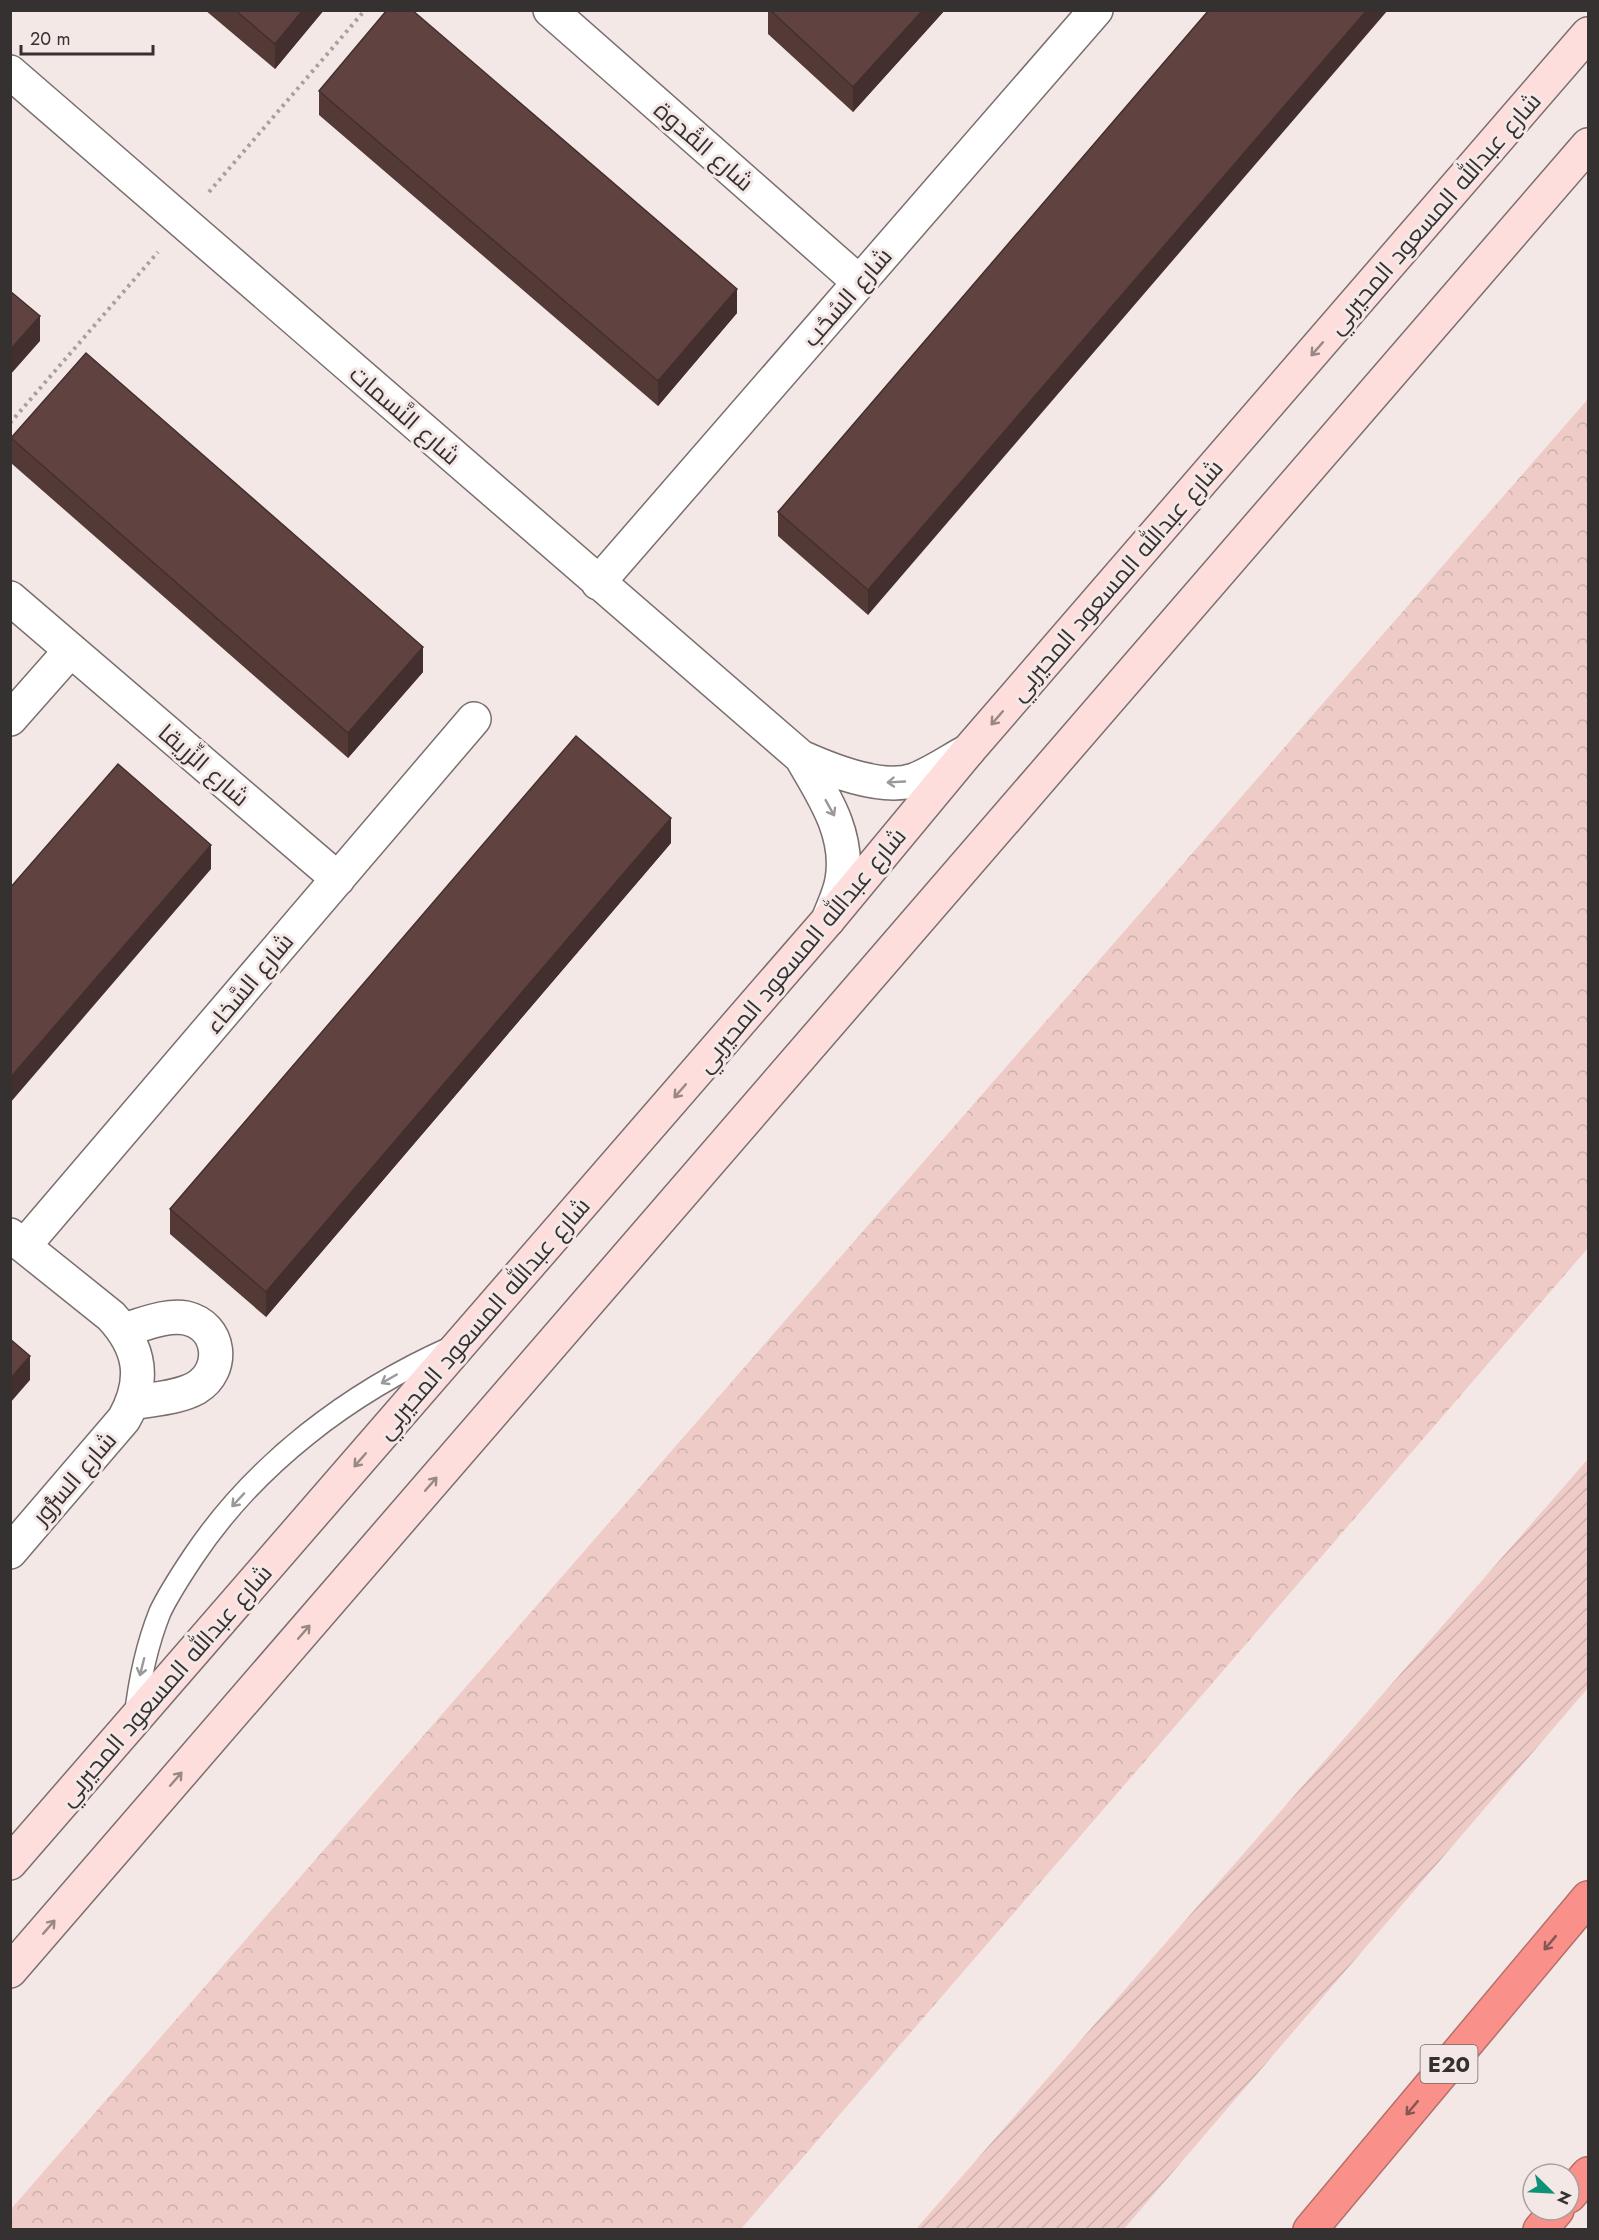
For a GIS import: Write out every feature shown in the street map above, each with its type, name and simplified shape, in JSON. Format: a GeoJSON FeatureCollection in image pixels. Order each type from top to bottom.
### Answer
{"type":"FeatureCollection","features":[{"type":"Feature","properties":{"kind":"highway","name":"E20"},"geometry":{"type":"LineString","coordinates":[[1310,2229],[1588,1898]]}},
{"type":"Feature","properties":{"kind":"street","name":"شارع القُدوة"},"geometry":{"type":"LineString","coordinates":[[550,10],[859,282]]}},
{"type":"Feature","properties":{"kind":"street","name":"شارع السُحُب"},"geometry":{"type":"LineString","coordinates":[[598,583],[1096,10]]}},
{"type":"Feature","properties":{"kind":"street","name":"شارع عبدالله المسعود المحيربي"},"geometry":{"type":"LineString","coordinates":[[10,1863],[828,920],[968,751],[1588,34]]}},
{"type":"Feature","properties":{"kind":"street","name":"شارع النَّسمات"},"geometry":{"type":"LineString","coordinates":[[10,72],[801,757],[828,769],[864,779],[891,783],[913,780],[968,751]]}},
{"type":"Feature","properties":{"kind":"street"},"geometry":{"type":"LineString","coordinates":[[10,1971],[1588,145]]}},
{"type":"Feature","properties":{"kind":"street","name":"شارع الزِّريقا"},"geometry":{"type":"LineString","coordinates":[[10,598],[338,879]]}},
{"type":"Feature","properties":{"kind":"street"},"geometry":{"type":"LineString","coordinates":[[10,719],[71,650]]}},
{"type":"Feature","properties":{"kind":"street","name":"شارع السَّخاء"},"geometry":{"type":"LineString","coordinates":[[17,1241],[338,879],[474,719]]}},
{"type":"Feature","properties":{"kind":"street","name":"شارع النَّسمات"},"geometry":{"type":"LineString","coordinates":[[801,757],[835,818],[844,853],[842,881],[828,920]]}},
{"type":"Feature","properties":{"kind":"street","name":"شارع السُّرُور"},"geometry":{"type":"LineString","coordinates":[[10,1552],[124,1419],[133,1403],[138,1384],[133,1346],[123,1330],[111,1316],[17,1241]]}},
{"type":"Feature","properties":{"kind":"street"},"geometry":{"type":"LineString","coordinates":[[123,1330],[164,1319],[185,1318],[205,1328],[214,1339],[218,1351],[215,1365],[208,1377],[197,1387],[182,1393],[133,1403]]}},
{"type":"Feature","properties":{"kind":"lane"},"geometry":{"type":"LineString","coordinates":[[135,1719],[139,1682],[148,1646],[161,1611],[202,1542],[229,1509],[290,1449],[347,1405],[416,1364],[461,1344]]}},
{"type":"Feature","properties":{"kind":"green space"},"geometry":{"type":"Polygon","coordinates":[[[1588,399],[1588,1248],[741,2229],[11,2229],[11,2209],[1588,399]]]}},
{"type":"Feature","properties":{"kind":"green space"},"geometry":{"type":"Polygon","coordinates":[[[1588,1459],[1588,1688],[1124,2229],[916,2229],[1588,1459]]]}},
{"type":"Feature","properties":{"kind":"building"},"geometry":{"type":"Polygon","coordinates":[[[235,10],[303,10],[275,44],[235,10]]]}},
{"type":"Feature","properties":{"kind":"building"},"geometry":{"type":"Polygon","coordinates":[[[387,10],[412,10],[737,289],[658,381],[319,91],[387,10]]]}},
{"type":"Feature","properties":{"kind":"building"},"geometry":{"type":"Polygon","coordinates":[[[770,10],[923,10],[853,87],[770,10]]]}},
{"type":"Feature","properties":{"kind":"building"},"geometry":{"type":"Polygon","coordinates":[[[1209,10],[1367,10],[868,590],[778,512],[1209,10]]]}},
{"type":"Feature","properties":{"kind":"building"},"geometry":{"type":"Polygon","coordinates":[[[10,291],[40,316],[10,350],[10,291]]]}},
{"type":"Feature","properties":{"kind":"building"},"geometry":{"type":"Polygon","coordinates":[[[86,353],[423,647],[348,733],[11,438],[86,353]]]}},
{"type":"Feature","properties":{"kind":"building"},"geometry":{"type":"Polygon","coordinates":[[[576,736],[671,818],[266,1292],[170,1209],[576,736]]]}},
{"type":"Feature","properties":{"kind":"building"},"geometry":{"type":"Polygon","coordinates":[[[118,764],[211,845],[10,1078],[10,888],[118,764]]]}},
{"type":"Feature","properties":{"kind":"building"},"geometry":{"type":"Polygon","coordinates":[[[10,1339],[30,1356],[10,1379],[10,1339]]]}}]}
